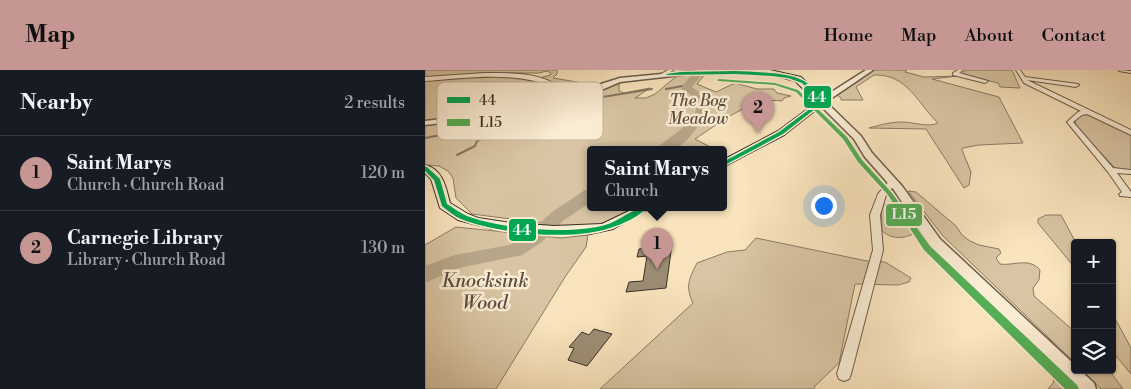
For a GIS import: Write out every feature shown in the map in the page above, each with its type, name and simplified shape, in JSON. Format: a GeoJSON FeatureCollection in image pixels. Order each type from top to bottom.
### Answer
{"type":"FeatureCollection","features":[{"type":"Feature","properties":{"kind":"main road"},"geometry":{"type":"LineString","coordinates":[[721,70],[763,70],[777,74],[801,82],[822,102],[781,133],[727,162]]}},
{"type":"Feature","properties":{"kind":"main road"},"geometry":{"type":"LineString","coordinates":[[425,168],[431,170],[441,187],[444,205],[462,217],[477,222],[573,232],[605,228],[638,211]]}},
{"type":"Feature","properties":{"kind":"street"},"geometry":{"type":"LineString","coordinates":[[663,75],[671,70]]}},
{"type":"Feature","properties":{"kind":"street"},"geometry":{"type":"LineString","coordinates":[[603,85],[613,81],[721,70]]}},
{"type":"Feature","properties":{"kind":"street"},"geometry":{"type":"LineString","coordinates":[[870,70],[822,102],[853,132],[868,155],[893,182],[914,214],[941,248],[1087,389]]}},
{"type":"Feature","properties":{"kind":"street"},"geometry":{"type":"LineString","coordinates":[[961,70],[955,74],[985,81]]}},
{"type":"Feature","properties":{"kind":"street"},"geometry":{"type":"LineString","coordinates":[[1018,70],[1025,82],[1131,133]]}},
{"type":"Feature","properties":{"kind":"street"},"geometry":{"type":"LineString","coordinates":[[1121,70],[1131,72]]}},
{"type":"Feature","properties":{"kind":"street"},"geometry":{"type":"LineString","coordinates":[[425,79],[492,74],[535,77],[545,82]]}},
{"type":"Feature","properties":{"kind":"street"},"geometry":{"type":"LineString","coordinates":[[1021,78],[1076,85]]}},
{"type":"Feature","properties":{"kind":"street"},"geometry":{"type":"LineString","coordinates":[[1089,112],[1080,113],[1070,122],[1111,170],[1129,195],[1123,194]]}},
{"type":"Feature","properties":{"kind":"street"},"geometry":{"type":"LineString","coordinates":[[1111,170],[1131,172]]}},
{"type":"Feature","properties":{"kind":"street"},"geometry":{"type":"LineString","coordinates":[[844,374],[878,250],[875,215],[882,194],[893,182]]}},
{"type":"Feature","properties":{"kind":"green space"},"geometry":{"type":"Polygon","coordinates":[[[425,70],[557,70],[557,74],[553,78],[577,82],[549,82],[540,78],[550,75],[551,73],[547,71],[539,73],[481,73],[425,79],[425,70]]]}},
{"type":"Feature","properties":{"kind":"green space"},"geometry":{"type":"Polygon","coordinates":[[[872,70],[907,70],[905,72],[924,77],[958,76],[932,79],[999,97],[1023,143],[979,145],[963,148],[962,150],[971,172],[969,185],[964,188],[926,129],[869,128],[898,122],[925,125],[938,123],[904,84],[886,76],[874,75],[856,87],[863,100],[841,100],[837,95],[872,70]]]}},
{"type":"Feature","properties":{"kind":"green space"},"geometry":{"type":"Polygon","coordinates":[[[966,70],[1012,70],[1020,88],[1000,87],[998,83],[961,74],[966,70]]]}},
{"type":"Feature","properties":{"kind":"green space","name":"The Bog Meadow"},"geometry":{"type":"Polygon","coordinates":[[[706,73],[697,84],[716,92],[735,83],[757,89],[774,89],[777,93],[791,96],[784,98],[782,101],[759,103],[736,112],[695,139],[708,146],[587,146],[587,211],[631,211],[607,222],[580,228],[472,214],[456,198],[453,178],[448,171],[439,166],[425,165],[425,123],[437,122],[437,140],[603,140],[603,88],[619,83],[619,91],[624,93],[650,88],[635,98],[646,98],[655,94],[678,75],[706,73]]]}},
{"type":"Feature","properties":{"kind":"green space"},"geometry":{"type":"Polygon","coordinates":[[[483,75],[538,79],[544,82],[437,82],[437,119],[425,121],[425,80],[483,75]]]}},
{"type":"Feature","properties":{"kind":"green space"},"geometry":{"type":"Polygon","coordinates":[[[1089,114],[1131,134],[1131,171],[1115,168],[1077,128],[1075,121],[1082,115],[1089,114]]]}},
{"type":"Feature","properties":{"kind":"green space"},"geometry":{"type":"Polygon","coordinates":[[[908,191],[916,192],[956,226],[962,235],[970,241],[999,249],[1001,253],[996,258],[1000,264],[1026,263],[1036,266],[1040,270],[1039,280],[1033,288],[1034,296],[1071,328],[1071,359],[943,236],[908,191]]]}},
{"type":"Feature","properties":{"kind":"green space"},"geometry":{"type":"Polygon","coordinates":[[[900,203],[918,232],[909,236],[895,237],[882,231],[881,205],[900,203]]]}},
{"type":"Feature","properties":{"kind":"green space"},"geometry":{"type":"Polygon","coordinates":[[[1046,215],[1061,215],[1074,239],[1071,239],[1071,263],[1038,223],[1038,219],[1046,215]]]}},
{"type":"Feature","properties":{"kind":"green space","name":"Knocksink Wood"},"geometry":{"type":"Polygon","coordinates":[[[456,227],[561,238],[588,235],[586,247],[565,277],[496,389],[425,389],[425,245],[456,227]]]}},
{"type":"Feature","properties":{"kind":"green space"},"geometry":{"type":"Polygon","coordinates":[[[756,238],[867,261],[885,262],[911,278],[909,282],[898,285],[855,284],[839,363],[814,389],[600,389],[693,303],[689,292],[689,283],[697,263],[727,252],[745,250],[756,238]]]}},
{"type":"Feature","properties":{"kind":"green space"},"geometry":{"type":"Polygon","coordinates":[[[1116,320],[1131,348],[1131,374],[1116,356],[1116,320]]]}},
{"type":"Feature","properties":{"kind":"green space"},"geometry":{"type":"Polygon","coordinates":[[[1048,362],[1076,389],[1048,389],[1054,382],[1048,362]]]}},
{"type":"Feature","properties":{"kind":"green space"},"geometry":{"type":"Polygon","coordinates":[[[1086,374],[1112,374],[1123,389],[1101,389],[1086,374]]]}},
{"type":"Feature","properties":{"kind":"building"},"geometry":{"type":"Polygon","coordinates":[[[672,244],[666,288],[626,292],[629,282],[643,281],[647,256],[637,257],[639,249],[672,244]]]}},
{"type":"Feature","properties":{"kind":"building"},"geometry":{"type":"Polygon","coordinates":[[[594,329],[612,334],[587,366],[568,360],[574,348],[569,347],[582,332],[589,335],[594,329]]]}},
{"type":"Feature","properties":{"kind":"waterway"},"geometry":{"type":"LineString","coordinates":[[669,146],[691,127],[701,112],[702,104],[699,97],[686,88],[700,70]]}},
{"type":"Feature","properties":{"kind":"waterway"},"geometry":{"type":"LineString","coordinates":[[666,89],[688,85]]}},
{"type":"Feature","properties":{"kind":"waterway"},"geometry":{"type":"LineString","coordinates":[[603,97],[652,89]]}},
{"type":"Feature","properties":{"kind":"waterway"},"geometry":{"type":"LineString","coordinates":[[425,138],[437,136]]}},
{"type":"Feature","properties":{"kind":"waterway"},"geometry":{"type":"LineString","coordinates":[[457,155],[475,146],[479,140]]}},
{"type":"Feature","properties":{"kind":"waterway"},"geometry":{"type":"LineString","coordinates":[[425,275],[455,262],[515,250],[535,238],[558,216],[587,197]]}},
{"type":"Feature","properties":{"kind":"transit line","name":"44"},"geometry":{"type":"LineString","coordinates":[[668,74],[735,72],[788,77],[803,82],[822,102]]}},
{"type":"Feature","properties":{"kind":"transit line","name":"L15"},"geometry":{"type":"LineString","coordinates":[[719,80],[775,84],[797,91],[845,138],[860,161],[890,194],[927,248],[1073,389]]}},
{"type":"Feature","properties":{"kind":"transit line","name":"44"},"geometry":{"type":"LineString","coordinates":[[727,162],[781,133],[822,102]]}},
{"type":"Feature","properties":{"kind":"transit line","name":"44"},"geometry":{"type":"LineString","coordinates":[[425,168],[437,179],[444,205],[464,217],[495,226],[532,231],[570,232],[613,225],[639,211]]}},
{"type":"Feature","properties":{"kind":"place","name":"Carnegie Library"},"geometry":{"type":"Point","coordinates":[758,133]}},
{"type":"Feature","properties":{"kind":"place","name":"Saint Marys"},"geometry":{"type":"Point","coordinates":[657,269]}}]}
